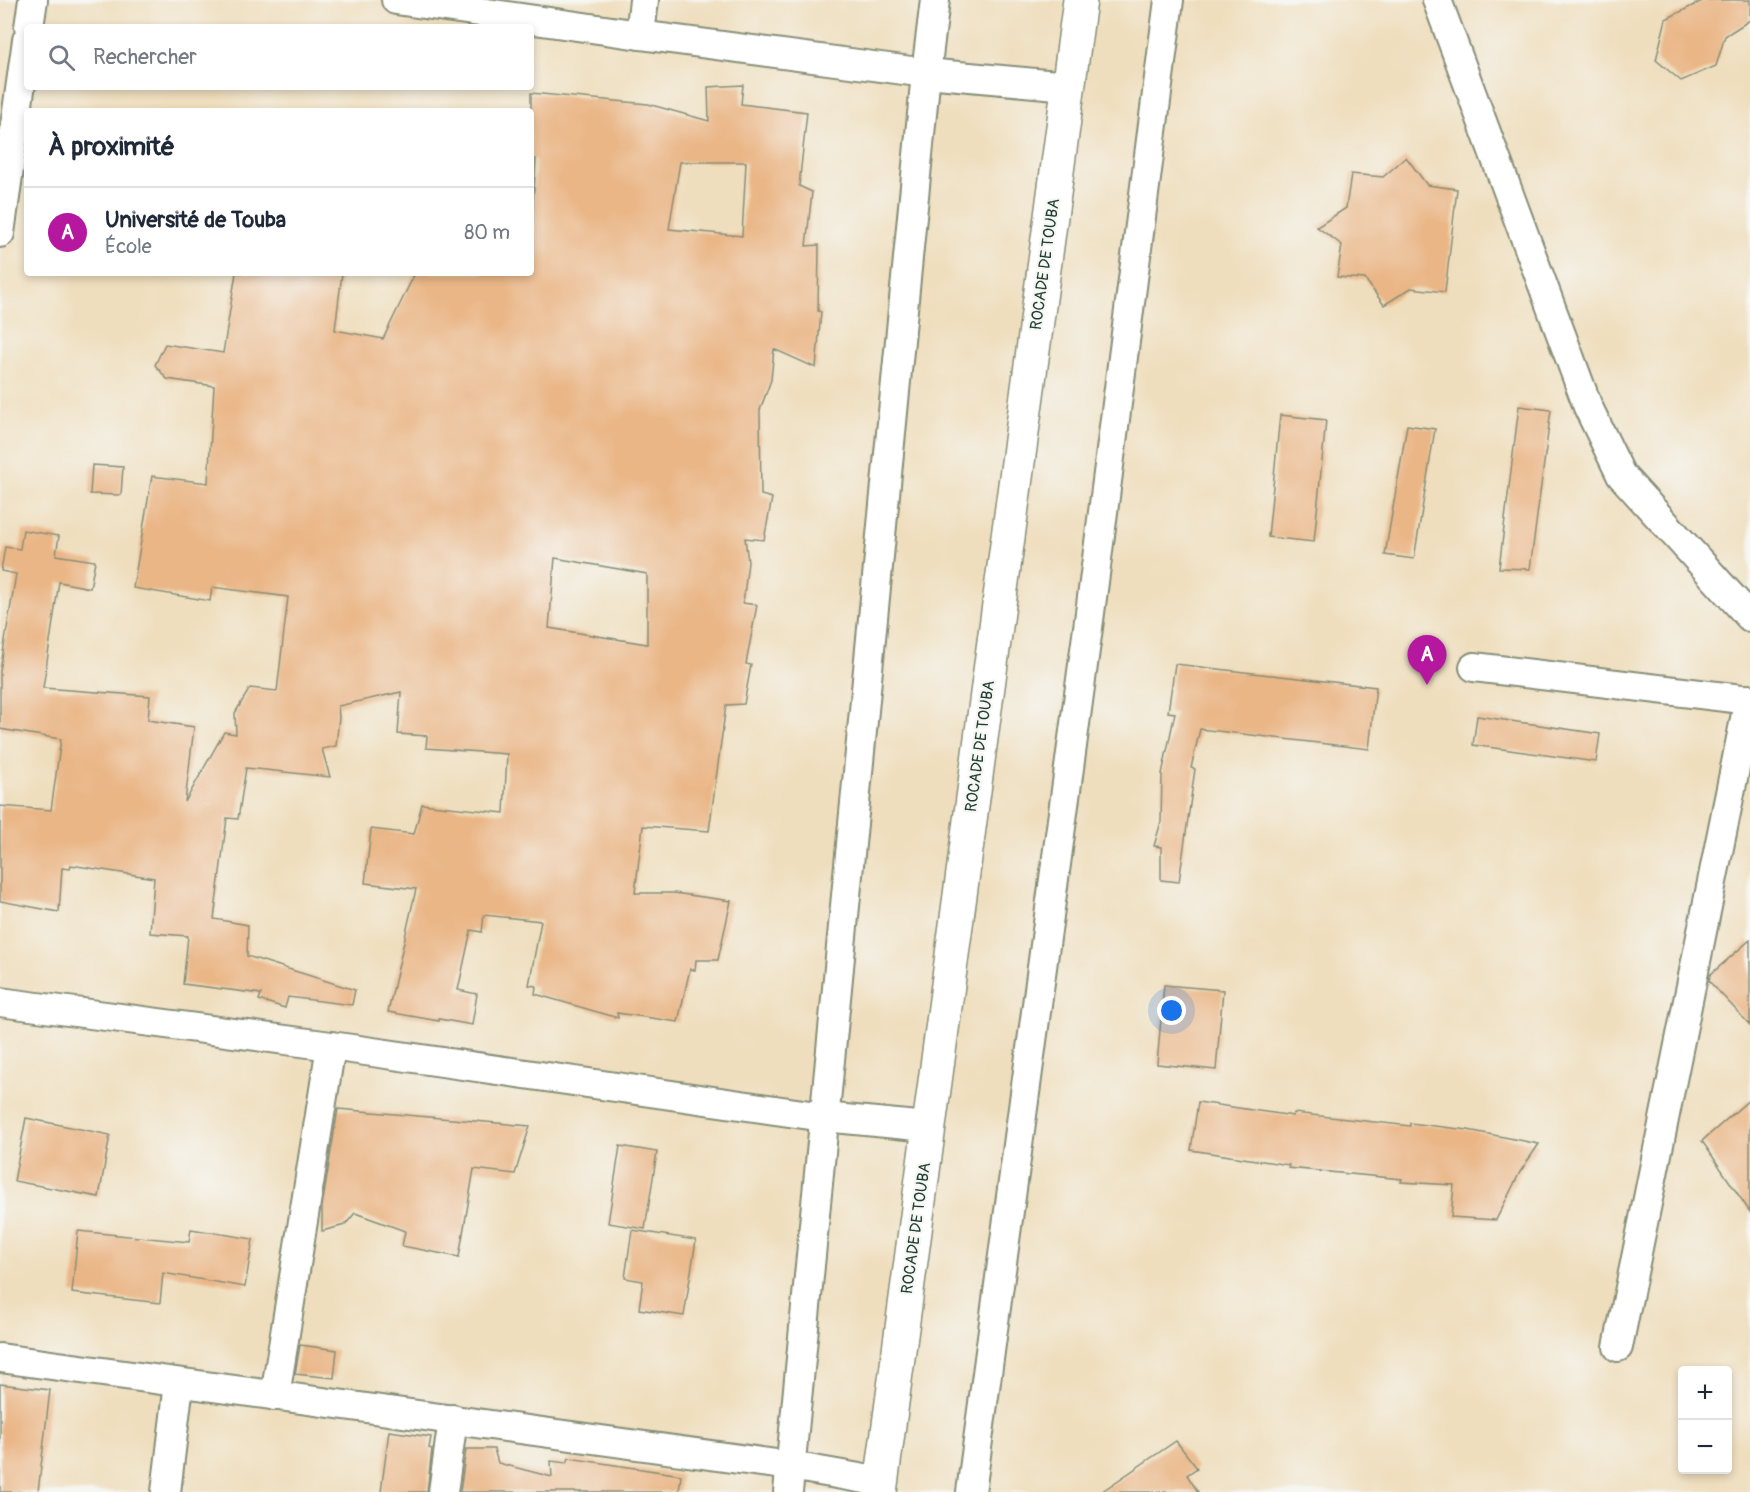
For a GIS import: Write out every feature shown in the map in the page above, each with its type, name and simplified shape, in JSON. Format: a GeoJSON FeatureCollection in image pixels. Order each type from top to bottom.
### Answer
{"type":"FeatureCollection","features":[{"type":"Feature","properties":{"kind":"main road","name":"ROCADE DE TOUBA"},"geometry":{"type":"LineString","coordinates":[[881,1487],[1080,0]]}},
{"type":"Feature","properties":{"kind":"street"},"geometry":{"type":"LineString","coordinates":[[29,24],[33,0]]}},
{"type":"Feature","properties":{"kind":"street"},"geometry":{"type":"LineString","coordinates":[[396,0],[640,35],[926,72],[1068,86]]}},
{"type":"Feature","properties":{"kind":"street"},"geometry":{"type":"LineString","coordinates":[[640,35],[644,0]]}},
{"type":"Feature","properties":{"kind":"street"},"geometry":{"type":"LineString","coordinates":[[790,1479],[926,72],[935,0]]}},
{"type":"Feature","properties":{"kind":"street"},"geometry":{"type":"LineString","coordinates":[[971,1492],[1090,613],[1169,0]]}},
{"type":"Feature","properties":{"kind":"street"},"geometry":{"type":"LineString","coordinates":[[1437,0],[1588,407],[1621,475],[1750,616]]}},
{"type":"Feature","properties":{"kind":"street"},"geometry":{"type":"LineString","coordinates":[[0,233],[24,61]]}},
{"type":"Feature","properties":{"kind":"street"},"geometry":{"type":"LineString","coordinates":[[1474,667],[1749,699],[1618,1347]]}},
{"type":"Feature","properties":{"kind":"street"},"geometry":{"type":"LineString","coordinates":[[0,1002],[331,1046],[824,1117],[928,1127]]}},
{"type":"Feature","properties":{"kind":"street"},"geometry":{"type":"LineString","coordinates":[[275,1396],[331,1046]]}},
{"type":"Feature","properties":{"kind":"street"},"geometry":{"type":"LineString","coordinates":[[0,1358],[453,1419],[790,1479],[881,1487]]}},
{"type":"Feature","properties":{"kind":"street"},"geometry":{"type":"LineString","coordinates":[[166,1492],[179,1383]]}},
{"type":"Feature","properties":{"kind":"street"},"geometry":{"type":"LineString","coordinates":[[443,1492],[453,1419]]}},
{"type":"Feature","properties":{"kind":"building"},"geometry":{"type":"Polygon","coordinates":[[[1704,0],[1750,0],[1750,20],[1725,36],[1716,66],[1681,81],[1656,60],[1666,19],[1704,0]]]}},
{"type":"Feature","properties":{"kind":"building"},"geometry":{"type":"Polygon","coordinates":[[[743,85],[741,104],[807,112],[799,186],[812,192],[806,246],[819,245],[818,311],[821,312],[816,368],[774,349],[771,380],[760,410],[761,495],[772,498],[764,540],[745,538],[748,562],[743,603],[757,605],[746,664],[751,665],[744,704],[726,705],[709,831],[643,826],[635,893],[674,893],[731,901],[718,960],[696,960],[695,970],[690,969],[678,1022],[617,1013],[618,1018],[535,994],[536,986],[529,985],[541,921],[484,915],[482,932],[471,930],[458,990],[477,994],[472,1025],[388,1012],[416,889],[365,883],[371,829],[414,834],[422,804],[504,813],[507,754],[426,748],[427,736],[398,734],[401,692],[338,706],[336,746],[322,749],[330,777],[246,768],[238,819],[227,818],[214,919],[248,925],[247,956],[355,990],[352,1005],[288,997],[285,1008],[259,1000],[261,994],[183,984],[188,936],[150,933],[154,878],[71,865],[70,869],[62,868],[59,912],[0,901],[0,806],[51,810],[61,739],[0,729],[0,671],[16,574],[1,571],[5,547],[20,549],[23,530],[59,536],[56,555],[95,561],[90,588],[59,582],[43,688],[150,696],[148,720],[194,727],[185,802],[224,732],[236,734],[235,713],[250,688],[277,691],[288,597],[212,587],[210,601],[133,588],[152,476],[208,483],[214,386],[167,379],[155,365],[165,344],[223,353],[236,276],[342,276],[335,330],[383,339],[414,276],[534,276],[536,159],[534,159],[534,108],[531,108],[531,93],[648,104],[709,121],[708,87],[743,85]],[[680,162],[669,229],[742,236],[746,162],[680,162]],[[555,558],[549,628],[647,644],[647,574],[555,558]]]}},
{"type":"Feature","properties":{"kind":"building"},"geometry":{"type":"Polygon","coordinates":[[[1406,157],[1427,185],[1457,189],[1445,292],[1411,288],[1384,305],[1365,279],[1337,277],[1342,245],[1317,227],[1346,208],[1351,174],[1383,177],[1406,157]]]}},
{"type":"Feature","properties":{"kind":"building"},"geometry":{"type":"Polygon","coordinates":[[[1519,406],[1551,410],[1530,569],[1499,568],[1519,406]]]}},
{"type":"Feature","properties":{"kind":"building"},"geometry":{"type":"Polygon","coordinates":[[[1280,415],[1326,420],[1314,542],[1268,537],[1280,415]]]}},
{"type":"Feature","properties":{"kind":"building"},"geometry":{"type":"Polygon","coordinates":[[[1407,425],[1435,429],[1414,559],[1385,555],[1407,425]]]}},
{"type":"Feature","properties":{"kind":"building"},"geometry":{"type":"Polygon","coordinates":[[[92,465],[123,467],[121,495],[90,494],[92,465]]]}},
{"type":"Feature","properties":{"kind":"building"},"geometry":{"type":"Polygon","coordinates":[[[1175,664],[1376,687],[1369,749],[1200,729],[1191,768],[1195,769],[1179,882],[1161,880],[1161,847],[1154,846],[1161,822],[1162,774],[1175,713],[1168,712],[1175,664]]]}},
{"type":"Feature","properties":{"kind":"building"},"geometry":{"type":"Polygon","coordinates":[[[1477,716],[1600,734],[1596,762],[1473,745],[1477,716]]]}},
{"type":"Feature","properties":{"kind":"building"},"geometry":{"type":"Polygon","coordinates":[[[1750,940],[1750,1025],[1709,981],[1710,975],[1750,940]]]}},
{"type":"Feature","properties":{"kind":"building"},"geometry":{"type":"Polygon","coordinates":[[[1164,985],[1223,990],[1216,1070],[1157,1064],[1164,985]]]}},
{"type":"Feature","properties":{"kind":"building"},"geometry":{"type":"Polygon","coordinates":[[[1750,1099],[1750,1212],[1702,1141],[1750,1099]]]}},
{"type":"Feature","properties":{"kind":"building"},"geometry":{"type":"Polygon","coordinates":[[[1198,1102],[1293,1116],[1294,1113],[1468,1130],[1539,1144],[1520,1172],[1496,1220],[1451,1217],[1454,1185],[1401,1182],[1402,1179],[1288,1168],[1289,1165],[1191,1150],[1198,1102]]]}},
{"type":"Feature","properties":{"kind":"building"},"geometry":{"type":"Polygon","coordinates":[[[338,1109],[530,1126],[515,1174],[474,1169],[459,1257],[402,1246],[405,1231],[355,1213],[345,1225],[322,1231],[322,1207],[338,1109]]]}},
{"type":"Feature","properties":{"kind":"building"},"geometry":{"type":"Polygon","coordinates":[[[26,1118],[110,1135],[99,1197],[14,1181],[26,1118]]]}},
{"type":"Feature","properties":{"kind":"building"},"geometry":{"type":"Polygon","coordinates":[[[620,1146],[657,1152],[645,1229],[608,1223],[620,1146]]]}},
{"type":"Feature","properties":{"kind":"building"},"geometry":{"type":"Polygon","coordinates":[[[191,1229],[253,1239],[245,1287],[163,1273],[160,1303],[72,1293],[78,1231],[189,1242],[191,1229]]]}},
{"type":"Feature","properties":{"kind":"building"},"geometry":{"type":"Polygon","coordinates":[[[632,1230],[696,1240],[684,1316],[639,1309],[643,1281],[625,1278],[632,1230]]]}},
{"type":"Feature","properties":{"kind":"building"},"geometry":{"type":"Polygon","coordinates":[[[300,1345],[337,1350],[334,1378],[295,1374],[300,1345]]]}},
{"type":"Feature","properties":{"kind":"building"},"geometry":{"type":"Polygon","coordinates":[[[0,1384],[50,1390],[38,1492],[0,1492],[0,1384]]]}},
{"type":"Feature","properties":{"kind":"building"},"geometry":{"type":"Polygon","coordinates":[[[389,1431],[431,1437],[429,1448],[432,1449],[427,1492],[381,1492],[389,1431]]]}},
{"type":"Feature","properties":{"kind":"building"},"geometry":{"type":"Polygon","coordinates":[[[1176,1441],[1197,1468],[1187,1475],[1198,1492],[1101,1492],[1176,1441]]]}},
{"type":"Feature","properties":{"kind":"building"},"geometry":{"type":"Polygon","coordinates":[[[466,1449],[494,1449],[498,1463],[552,1477],[551,1461],[567,1463],[569,1458],[681,1475],[679,1492],[460,1492],[466,1449]]]}},
{"type":"Feature","properties":{"kind":"place","name":"Université de Touba"},"geometry":{"type":"Point","coordinates":[1427,685]}}]}
